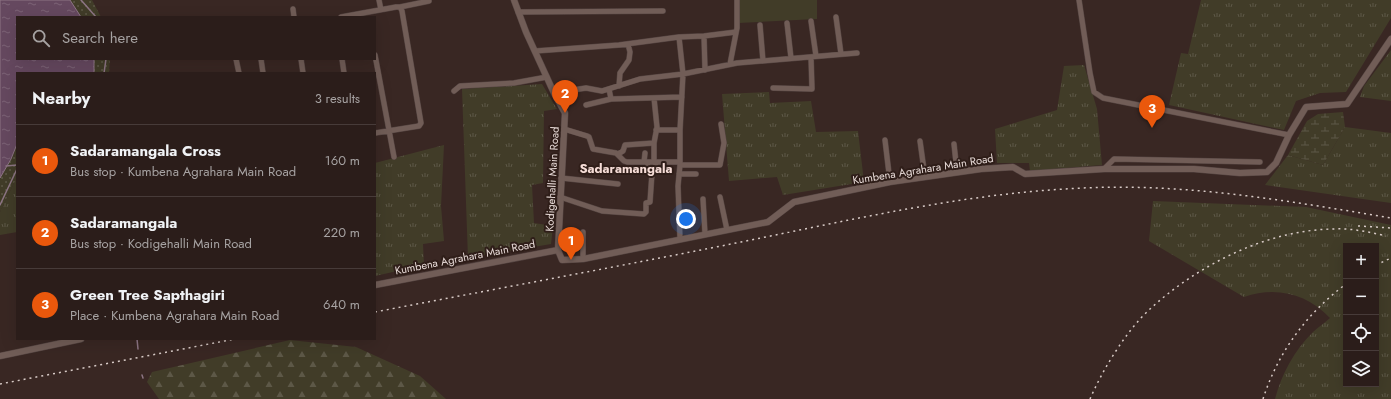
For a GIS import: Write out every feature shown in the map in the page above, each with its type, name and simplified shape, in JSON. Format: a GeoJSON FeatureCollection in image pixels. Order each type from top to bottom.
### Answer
{"type":"FeatureCollection","features":[{"type":"Feature","properties":{"kind":"street"},"geometry":{"type":"LineString","coordinates":[[379,0],[381,10]]}},
{"type":"Feature","properties":{"kind":"street","name":"Kodigehalli Main Road"},"geometry":{"type":"LineString","coordinates":[[514,0],[535,51],[565,113],[558,250]]}},
{"type":"Feature","properties":{"kind":"street"},"geometry":{"type":"LineString","coordinates":[[730,64],[736,32],[737,0]]}},
{"type":"Feature","properties":{"kind":"street"},"geometry":{"type":"LineString","coordinates":[[1078,0],[1094,92],[1103,98],[1289,135]]}},
{"type":"Feature","properties":{"kind":"street"},"geometry":{"type":"LineString","coordinates":[[354,16],[368,15],[381,10],[429,1]]}},
{"type":"Feature","properties":{"kind":"street"},"geometry":{"type":"LineString","coordinates":[[376,133],[419,126],[421,123],[400,7]]}},
{"type":"Feature","properties":{"kind":"street"},"geometry":{"type":"LineString","coordinates":[[293,9],[294,16]]}},
{"type":"Feature","properties":{"kind":"street"},"geometry":{"type":"LineString","coordinates":[[518,12],[663,11]]}},
{"type":"Feature","properties":{"kind":"street"},"geometry":{"type":"LineString","coordinates":[[836,17],[841,54]]}},
{"type":"Feature","properties":{"kind":"street"},"geometry":{"type":"LineString","coordinates":[[772,88],[812,88],[812,21]]}},
{"type":"Feature","properties":{"kind":"street"},"geometry":{"type":"LineString","coordinates":[[787,23],[791,58]]}},
{"type":"Feature","properties":{"kind":"street"},"geometry":{"type":"LineString","coordinates":[[760,25],[763,60]]}},
{"type":"Feature","properties":{"kind":"street"},"geometry":{"type":"LineString","coordinates":[[535,51],[628,44],[679,37],[736,32]]}},
{"type":"Feature","properties":{"kind":"street"},"geometry":{"type":"LineString","coordinates":[[704,36],[705,70]]}},
{"type":"Feature","properties":{"kind":"street"},"geometry":{"type":"LineString","coordinates":[[679,37],[683,74],[678,200],[680,239]]}},
{"type":"Feature","properties":{"kind":"street","name":"Kumbena Agrahara Main Road"},"geometry":{"type":"LineString","coordinates":[[376,285],[558,250],[562,260],[583,259],[768,222],[794,202],[890,182],[957,172],[1014,166],[1025,174],[1104,169],[1194,169],[1240,173],[1267,172],[1276,163],[1289,135],[1306,107],[1347,104],[1391,39]]}},
{"type":"Feature","properties":{"kind":"street"},"geometry":{"type":"LineString","coordinates":[[619,86],[620,73],[629,60],[630,52],[628,44]]}},
{"type":"Feature","properties":{"kind":"street"},"geometry":{"type":"LineString","coordinates":[[554,92],[586,88],[602,91],[640,79],[683,74],[730,64],[857,53]]}},
{"type":"Feature","properties":{"kind":"street"},"geometry":{"type":"LineString","coordinates":[[236,60],[239,72]]}},
{"type":"Feature","properties":{"kind":"street"},"geometry":{"type":"LineString","coordinates":[[261,60],[263,72]]}},
{"type":"Feature","properties":{"kind":"street"},"geometry":{"type":"LineString","coordinates":[[301,60],[303,72]]}},
{"type":"Feature","properties":{"kind":"street"},"geometry":{"type":"LineString","coordinates":[[342,60],[344,72]]}},
{"type":"Feature","properties":{"kind":"street"},"geometry":{"type":"LineString","coordinates":[[376,60],[394,157]]}},
{"type":"Feature","properties":{"kind":"street"},"geometry":{"type":"LineString","coordinates":[[454,91],[460,86],[514,83],[547,77]]}},
{"type":"Feature","properties":{"kind":"street"},"geometry":{"type":"LineString","coordinates":[[609,89],[611,99]]}},
{"type":"Feature","properties":{"kind":"street"},"geometry":{"type":"LineString","coordinates":[[586,105],[611,99],[682,97]]}},
{"type":"Feature","properties":{"kind":"street"},"geometry":{"type":"LineString","coordinates":[[560,197],[602,211],[644,214],[646,212],[646,203],[650,202],[652,173],[655,170],[654,142],[656,130],[654,98]]}},
{"type":"Feature","properties":{"kind":"street"},"geometry":{"type":"LineString","coordinates":[[564,129],[590,137],[593,149],[614,152],[627,162],[720,165],[724,143],[721,124]]}},
{"type":"Feature","properties":{"kind":"street"},"geometry":{"type":"LineString","coordinates":[[656,130],[680,130]]}},
{"type":"Feature","properties":{"kind":"street"},"geometry":{"type":"LineString","coordinates":[[885,140],[890,182]]}},
{"type":"Feature","properties":{"kind":"street"},"geometry":{"type":"LineString","coordinates":[[920,141],[925,177]]}},
{"type":"Feature","properties":{"kind":"street"},"geometry":{"type":"LineString","coordinates":[[618,154],[623,151],[625,145],[654,142]]}},
{"type":"Feature","properties":{"kind":"street"},"geometry":{"type":"LineString","coordinates":[[954,144],[957,172]]}},
{"type":"Feature","properties":{"kind":"street"},"geometry":{"type":"LineString","coordinates":[[645,153],[647,170]]}},
{"type":"Feature","properties":{"kind":"street"},"geometry":{"type":"LineString","coordinates":[[1104,169],[1114,160],[1260,162]]}},
{"type":"Feature","properties":{"kind":"street"},"geometry":{"type":"LineString","coordinates":[[680,174],[696,174]]}},
{"type":"Feature","properties":{"kind":"street"},"geometry":{"type":"LineString","coordinates":[[561,178],[618,184]]}},
{"type":"Feature","properties":{"kind":"street"},"geometry":{"type":"LineString","coordinates":[[720,197],[727,230]]}},
{"type":"Feature","properties":{"kind":"street"},"geometry":{"type":"LineString","coordinates":[[703,199],[705,234]]}},
{"type":"Feature","properties":{"kind":"street"},"geometry":{"type":"LineString","coordinates":[[583,232],[583,259]]}},
{"type":"Feature","properties":{"kind":"street"},"geometry":{"type":"LineString","coordinates":[[0,356],[76,340]]}},
{"type":"Feature","properties":{"kind":"green space"},"geometry":{"type":"Polygon","coordinates":[[[70,0],[92,0],[100,16],[80,16],[70,0]]]}},
{"type":"Feature","properties":{"kind":"green space"},"geometry":{"type":"Polygon","coordinates":[[[740,0],[817,0],[817,19],[739,23],[740,0]]]}},
{"type":"Feature","properties":{"kind":"green space"},"geometry":{"type":"Polygon","coordinates":[[[1201,0],[1391,0],[1391,18],[1346,92],[1320,93],[1296,101],[1284,130],[1169,105],[1181,53],[1188,54],[1201,0]]]}},
{"type":"Feature","properties":{"kind":"green space"},"geometry":{"type":"Polygon","coordinates":[[[1391,50],[1391,101],[1360,97],[1364,86],[1391,50]]]}},
{"type":"Feature","properties":{"kind":"green space"},"geometry":{"type":"Polygon","coordinates":[[[94,60],[110,60],[109,72],[94,72],[94,60]]]}},
{"type":"Feature","properties":{"kind":"green space"},"geometry":{"type":"Polygon","coordinates":[[[1084,65],[1097,109],[1102,165],[1030,171],[1029,163],[997,163],[995,129],[1057,110],[1064,66],[1084,65]]]}},
{"type":"Feature","properties":{"kind":"green space"},"geometry":{"type":"Polygon","coordinates":[[[542,84],[557,109],[544,111],[543,183],[532,185],[534,223],[553,226],[551,244],[468,258],[462,89],[542,84]]]}},
{"type":"Feature","properties":{"kind":"green space"},"geometry":{"type":"Polygon","coordinates":[[[769,92],[770,103],[811,101],[816,132],[858,131],[864,182],[783,195],[777,177],[729,181],[722,94],[769,92]]]}},
{"type":"Feature","properties":{"kind":"green space"},"geometry":{"type":"Polygon","coordinates":[[[1343,112],[1345,127],[1323,165],[1288,155],[1307,121],[1318,114],[1343,112]]]}},
{"type":"Feature","properties":{"kind":"green space"},"geometry":{"type":"Polygon","coordinates":[[[1345,127],[1391,133],[1391,203],[1265,185],[1288,155],[1323,165],[1345,127]]]}},
{"type":"Feature","properties":{"kind":"green space"},"geometry":{"type":"Polygon","coordinates":[[[444,145],[441,206],[444,241],[423,244],[424,265],[376,276],[376,163],[444,145]]]}},
{"type":"Feature","properties":{"kind":"green space"},"geometry":{"type":"Polygon","coordinates":[[[16,146],[16,179],[0,212],[0,178],[11,159],[16,146]]]}},
{"type":"Feature","properties":{"kind":"green space"},"geometry":{"type":"Polygon","coordinates":[[[16,179],[16,232],[0,235],[0,212],[16,179]]]}},
{"type":"Feature","properties":{"kind":"green space"},"geometry":{"type":"Polygon","coordinates":[[[1153,201],[1306,207],[1391,225],[1391,399],[1275,399],[1281,380],[1294,355],[1306,339],[1330,318],[1321,309],[1301,297],[1290,294],[1267,292],[1244,297],[1149,241],[1153,201]]]}},
{"type":"Feature","properties":{"kind":"green space"},"geometry":{"type":"Polygon","coordinates":[[[290,340],[356,347],[420,376],[446,399],[159,399],[147,382],[152,372],[290,340]]]}},
{"type":"Feature","properties":{"kind":"water"},"geometry":{"type":"Polygon","coordinates":[[[0,0],[70,0],[80,16],[16,16],[16,60],[94,60],[94,72],[16,72],[16,146],[11,159],[0,178],[0,0]]]}},
{"type":"Feature","properties":{"kind":"waterway"},"geometry":{"type":"LineString","coordinates":[[81,0],[95,16]]}},
{"type":"Feature","properties":{"kind":"waterway"},"geometry":{"type":"LineString","coordinates":[[104,72],[106,60]]}},
{"type":"Feature","properties":{"kind":"waterway"},"geometry":{"type":"LineString","coordinates":[[6,166],[16,165]]}},
{"type":"Feature","properties":{"kind":"waterway"},"geometry":{"type":"LineString","coordinates":[[0,205],[16,171]]}},
{"type":"Feature","properties":{"kind":"waterway"},"geometry":{"type":"LineString","coordinates":[[137,340],[138,349]]}},
{"type":"Feature","properties":{"kind":"railway"},"geometry":{"type":"LineString","coordinates":[[376,312],[646,261],[865,217],[995,195],[1083,188],[1161,188],[1238,195],[1314,205],[1391,218]]}},
{"type":"Feature","properties":{"kind":"railway"},"geometry":{"type":"LineString","coordinates":[[1358,226],[1391,228]]}},
{"type":"Feature","properties":{"kind":"railway"},"geometry":{"type":"LineString","coordinates":[[1090,399],[1101,375],[1116,351],[1141,318],[1169,293],[1212,265],[1259,243],[1308,231],[1346,229],[1386,236]]}},
{"type":"Feature","properties":{"kind":"railway"},"geometry":{"type":"LineString","coordinates":[[1379,264],[1391,258]]}},
{"type":"Feature","properties":{"kind":"railway"},"geometry":{"type":"LineString","coordinates":[[1263,399],[1277,365],[1296,335],[1319,308],[1343,286]]}},
{"type":"Feature","properties":{"kind":"railway"},"geometry":{"type":"LineString","coordinates":[[0,384],[230,340]]}},
{"type":"Feature","properties":{"kind":"place","name":"Sadaramangala"},"geometry":{"type":"Point","coordinates":[565,113]}},
{"type":"Feature","properties":{"kind":"place","name":"Green Tree Sapthagiri"},"geometry":{"type":"Point","coordinates":[1152,128]}},
{"type":"Feature","properties":{"kind":"place","name":"Sadaramangala Cross"},"geometry":{"type":"Point","coordinates":[571,260]}},
{"type":"Feature","properties":{"kind":"district","name":"Sadaramangala"},"geometry":{"type":"Point","coordinates":[626,168]}}]}
